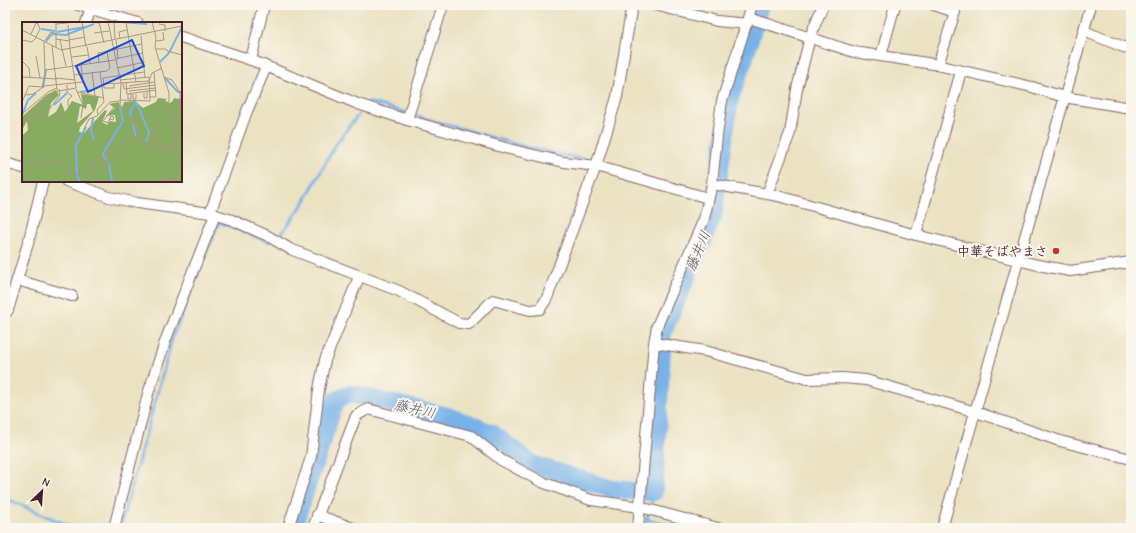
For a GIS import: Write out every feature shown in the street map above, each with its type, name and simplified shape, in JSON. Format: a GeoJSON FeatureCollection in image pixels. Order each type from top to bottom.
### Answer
{"type":"FeatureCollection","features":[{"type":"Feature","properties":{"kind":"street"},"geometry":{"type":"LineString","coordinates":[[78,5],[135,22]]}},
{"type":"Feature","properties":{"kind":"street"},"geometry":{"type":"LineString","coordinates":[[251,60],[264,5]]}},
{"type":"Feature","properties":{"kind":"street"},"geometry":{"type":"LineString","coordinates":[[408,117],[443,5]]}},
{"type":"Feature","properties":{"kind":"street"},"geometry":{"type":"LineString","coordinates":[[69,182],[109,197],[137,203],[212,214],[232,220],[268,236],[290,249],[359,277],[399,291],[459,323],[469,324],[493,300],[530,310],[540,309],[547,298],[597,164],[617,97],[632,5]]}},
{"type":"Feature","properties":{"kind":"street"},"geometry":{"type":"LineString","coordinates":[[655,5],[717,21],[752,21],[810,37],[854,52],[938,65],[1032,87],[1064,97],[1131,108]]}},
{"type":"Feature","properties":{"kind":"street"},"geometry":{"type":"LineString","coordinates":[[638,528],[659,343],[657,326],[704,219],[708,198],[716,185],[722,101],[752,21],[752,5]]}},
{"type":"Feature","properties":{"kind":"street"},"geometry":{"type":"LineString","coordinates":[[766,194],[790,132],[797,90],[810,37],[823,5]]}},
{"type":"Feature","properties":{"kind":"street"},"geometry":{"type":"LineString","coordinates":[[881,56],[895,5]]}},
{"type":"Feature","properties":{"kind":"street"},"geometry":{"type":"LineString","coordinates":[[934,5],[955,12],[938,65]]}},
{"type":"Feature","properties":{"kind":"street"},"geometry":{"type":"LineString","coordinates":[[942,528],[1020,261],[1064,97],[1091,5]]}},
{"type":"Feature","properties":{"kind":"street"},"geometry":{"type":"LineString","coordinates":[[86,22],[91,8]]}},
{"type":"Feature","properties":{"kind":"street"},"geometry":{"type":"LineString","coordinates":[[1084,31],[1131,50]]}},
{"type":"Feature","properties":{"kind":"street"},"geometry":{"type":"LineString","coordinates":[[182,37],[251,60],[358,104],[408,117],[509,149],[564,162],[597,164],[708,198]]}},
{"type":"Feature","properties":{"kind":"street"},"geometry":{"type":"LineString","coordinates":[[114,528],[148,394],[166,339],[212,214],[247,111],[266,67]]}},
{"type":"Feature","properties":{"kind":"street"},"geometry":{"type":"LineString","coordinates":[[916,235],[961,71]]}},
{"type":"Feature","properties":{"kind":"street"},"geometry":{"type":"LineString","coordinates":[[5,163],[22,168]]}},
{"type":"Feature","properties":{"kind":"street"},"geometry":{"type":"LineString","coordinates":[[5,314],[8,310],[17,280],[43,182]]}},
{"type":"Feature","properties":{"kind":"street"},"geometry":{"type":"LineString","coordinates":[[716,185],[766,194],[916,235],[1020,261],[1070,270],[1131,262]]}},
{"type":"Feature","properties":{"kind":"street"},"geometry":{"type":"LineString","coordinates":[[288,528],[311,457],[319,389],[325,360],[359,277]]}},
{"type":"Feature","properties":{"kind":"street"},"geometry":{"type":"LineString","coordinates":[[17,280],[72,296]]}},
{"type":"Feature","properties":{"kind":"street"},"geometry":{"type":"LineString","coordinates":[[659,343],[705,351],[807,379],[843,378],[866,380],[976,412],[1060,441],[1131,459]]}},
{"type":"Feature","properties":{"kind":"street"},"geometry":{"type":"LineString","coordinates":[[313,528],[356,416],[368,409],[471,436],[502,460],[536,478],[591,500],[640,507],[718,528]]}},
{"type":"Feature","properties":{"kind":"street"},"geometry":{"type":"LineString","coordinates":[[317,515],[353,528]]}},
{"type":"Feature","properties":{"kind":"waterway","name":"藤井川"},"geometry":{"type":"LineString","coordinates":[[647,492],[654,492],[663,332],[713,216],[730,98],[744,60],[760,5]]}},
{"type":"Feature","properties":{"kind":"waterway"},"geometry":{"type":"LineString","coordinates":[[368,102],[525,147],[587,160]]}},
{"type":"Feature","properties":{"kind":"waterway"},"geometry":{"type":"LineString","coordinates":[[279,237],[303,204],[336,144],[359,114]]}},
{"type":"Feature","properties":{"kind":"waterway"},"geometry":{"type":"LineString","coordinates":[[120,528],[173,336],[219,222],[269,242]]}},
{"type":"Feature","properties":{"kind":"waterway","name":"藤井川"},"geometry":{"type":"LineString","coordinates":[[293,528],[336,400],[351,394],[448,416],[492,433],[532,464],[612,489],[637,491]]}},
{"type":"Feature","properties":{"kind":"waterway"},"geometry":{"type":"LineString","coordinates":[[645,528],[654,492]]}},
{"type":"Feature","properties":{"kind":"waterway"},"geometry":{"type":"LineString","coordinates":[[5,498],[74,528]]}},
{"type":"Feature","properties":{"kind":"waterway"},"geometry":{"type":"LineString","coordinates":[[646,519],[682,528]]}},
{"type":"Feature","properties":{"kind":"place","name":"中華そばやまさ"},"geometry":{"type":"Point","coordinates":[1056,251]}}]}
